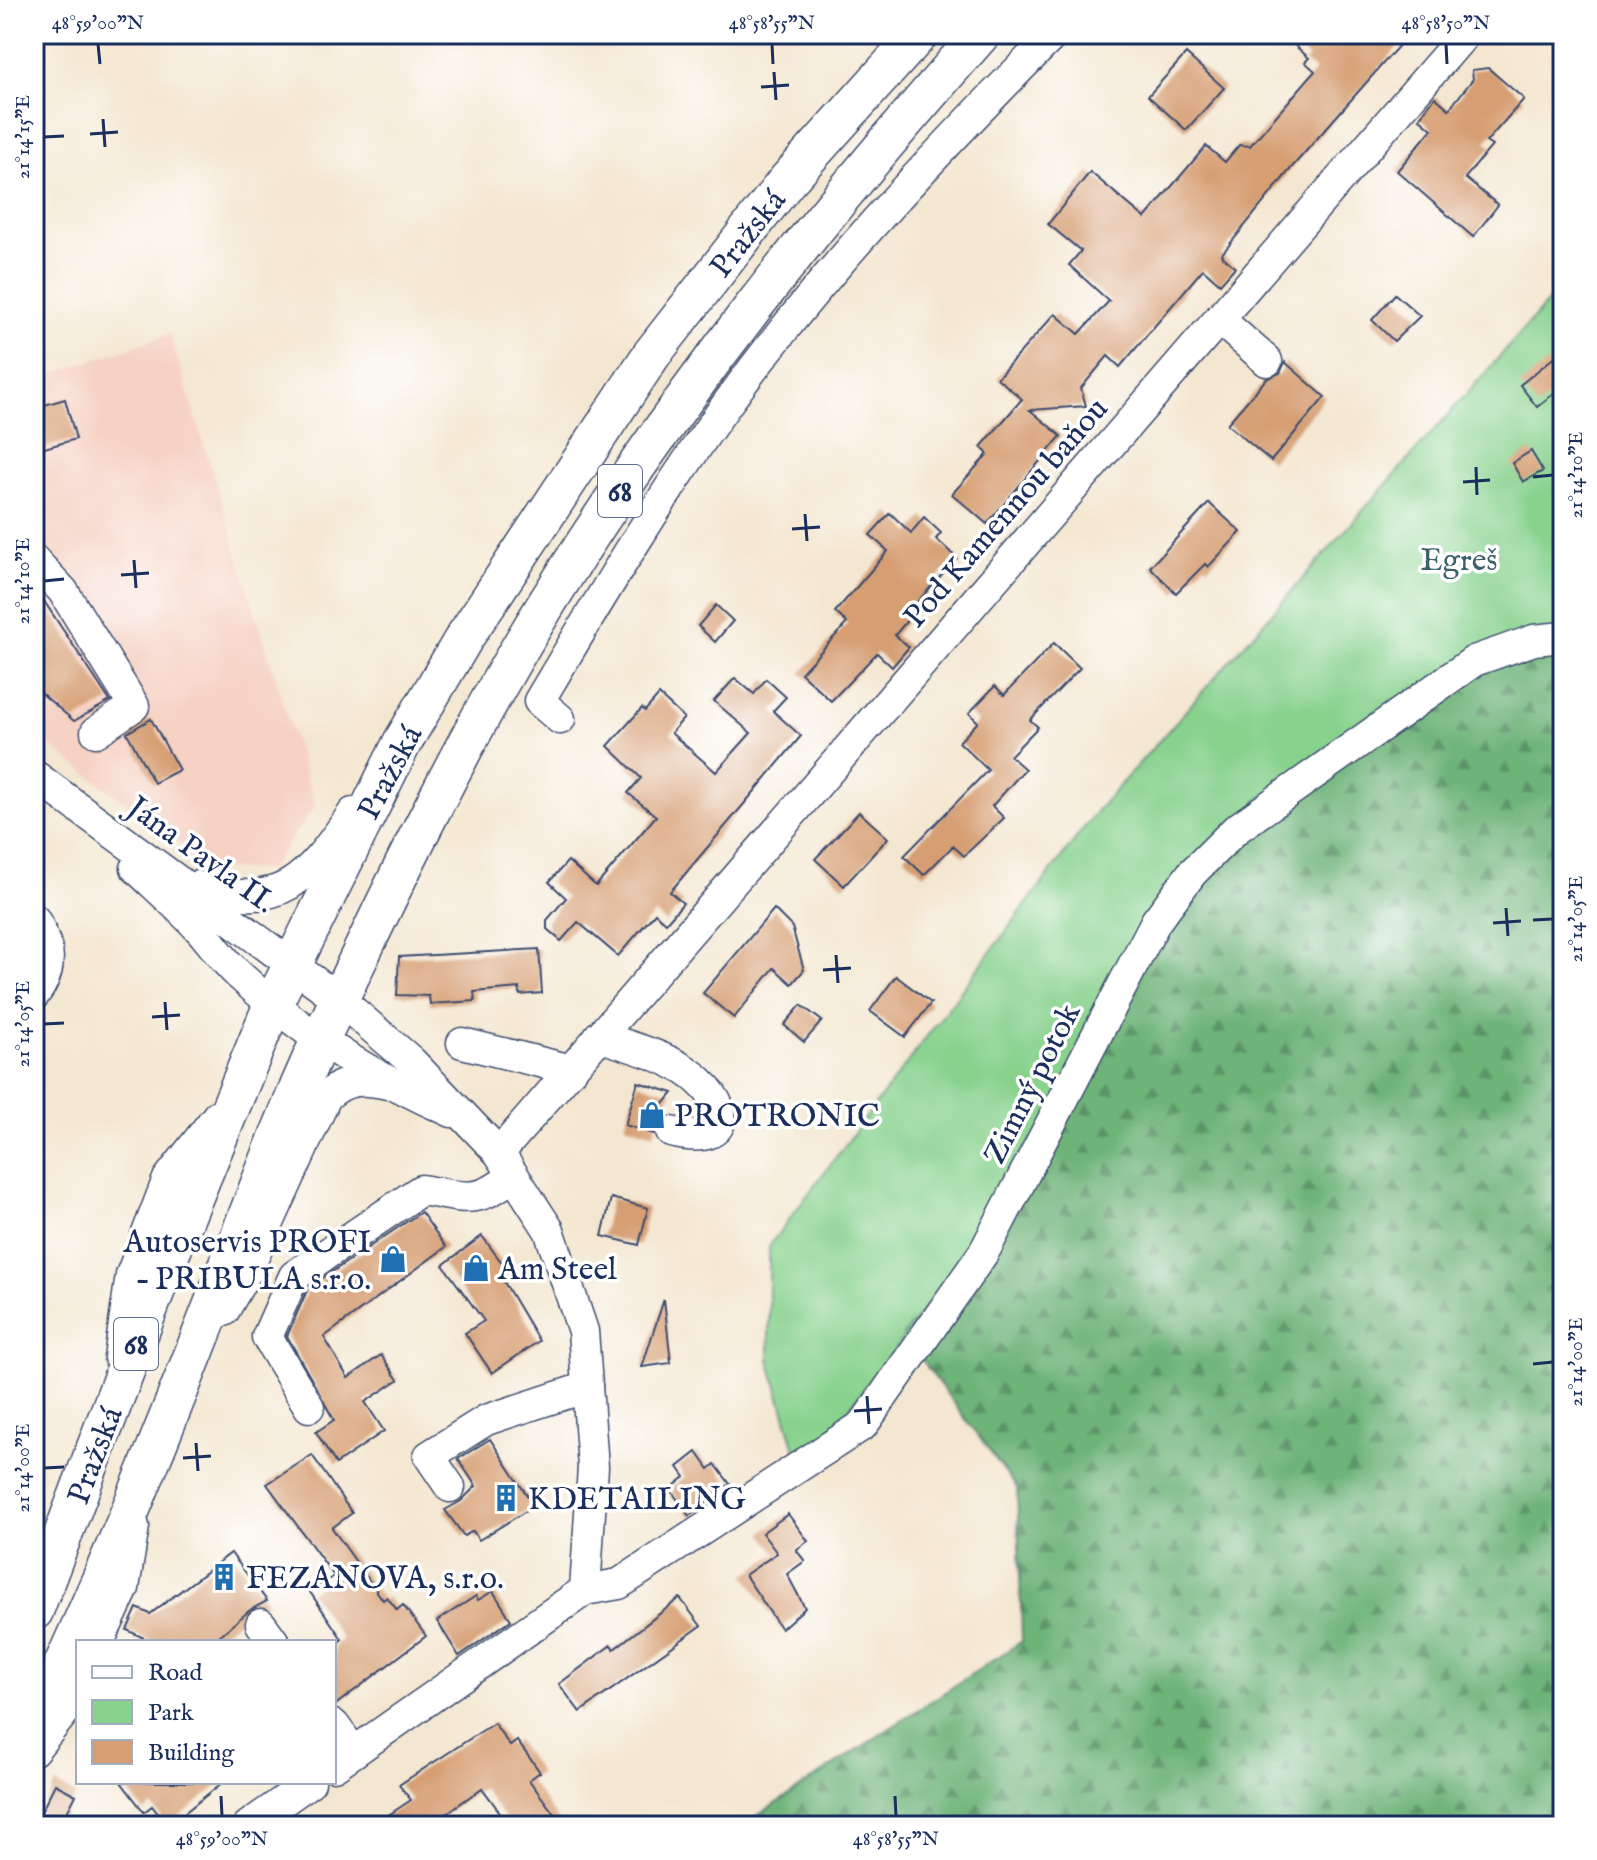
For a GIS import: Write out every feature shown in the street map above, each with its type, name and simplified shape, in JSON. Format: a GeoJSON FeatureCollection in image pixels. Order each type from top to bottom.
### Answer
{"type":"FeatureCollection","features":[{"type":"Feature","properties":{"kind":"main road","name":"Pražská"},"geometry":{"type":"LineString","coordinates":[[34,1611],[158,1284],[273,1004],[402,743],[464,638],[652,354],[786,182],[919,34]]}},
{"type":"Feature","properties":{"kind":"main road","name":"Pražská"},"geometry":{"type":"LineString","coordinates":[[34,1726],[140,1489],[320,1040],[412,849],[530,633],[652,443],[756,301],[890,137],[981,34]]}},
{"type":"Feature","properties":{"kind":"street"},"geometry":{"type":"LineString","coordinates":[[560,719],[539,701],[646,523],[725,406],[820,286],[986,102],[1054,34]]}},
{"type":"Feature","properties":{"kind":"street","name":"Pod Kamennou baňou"},"geometry":{"type":"LineString","coordinates":[[309,1407],[267,1337],[294,1276],[421,1190],[467,1197],[490,1194],[506,1164],[599,1036],[1465,34]]}},
{"type":"Feature","properties":{"kind":"street"},"geometry":{"type":"LineString","coordinates":[[1219,319],[1267,361]]}},
{"type":"Feature","properties":{"kind":"street"},"geometry":{"type":"LineString","coordinates":[[34,560],[63,591],[134,706],[96,732]]}},
{"type":"Feature","properties":{"kind":"street","name":"Zimný potok"},"geometry":{"type":"LineString","coordinates":[[585,1590],[619,1584],[863,1425],[984,1252],[1156,921],[1192,873],[1235,830],[1474,661],[1534,640],[1563,637]]}},
{"type":"Feature","properties":{"kind":"street"},"geometry":{"type":"LineString","coordinates":[[180,881],[216,892],[245,895],[294,883],[316,866],[402,743]]}},
{"type":"Feature","properties":{"kind":"street","name":"Jána Pavla II."},"geometry":{"type":"LineString","coordinates":[[34,775],[340,1000]]}},
{"type":"Feature","properties":{"kind":"street","name":"Jána Pavla II."},"geometry":{"type":"LineString","coordinates":[[69,802],[200,930],[235,971],[320,1040]]}},
{"type":"Feature","properties":{"kind":"street"},"geometry":{"type":"LineString","coordinates":[[34,919],[46,939],[50,962],[34,995]]}},
{"type":"Feature","properties":{"kind":"street"},"geometry":{"type":"LineString","coordinates":[[235,971],[244,995],[250,1033],[242,1082]]}},
{"type":"Feature","properties":{"kind":"street"},"geometry":{"type":"LineString","coordinates":[[336,1732],[344,1759],[585,1590],[593,1467],[583,1331],[549,1230],[506,1164],[466,1118],[411,1061],[340,1000]]}},
{"type":"Feature","properties":{"kind":"street"},"geometry":{"type":"LineString","coordinates":[[599,1036],[684,1069],[708,1088],[720,1105],[721,1120],[712,1133],[699,1138],[671,1132]]}},
{"type":"Feature","properties":{"kind":"street"},"geometry":{"type":"LineString","coordinates":[[320,1040],[393,1086],[466,1118]]}},
{"type":"Feature","properties":{"kind":"street"},"geometry":{"type":"LineString","coordinates":[[462,1043],[572,1070]]}},
{"type":"Feature","properties":{"kind":"street","name":"Pražská"},"geometry":{"type":"LineString","coordinates":[[177,1397],[248,1269],[326,1097],[336,1088],[352,1081],[393,1086]]}},
{"type":"Feature","properties":{"kind":"street"},"geometry":{"type":"LineString","coordinates":[[450,1487],[429,1456],[486,1420],[587,1387]]}},
{"type":"Feature","properties":{"kind":"street"},"geometry":{"type":"LineString","coordinates":[[100,1640],[124,1588],[140,1489]]}},
{"type":"Feature","properties":{"kind":"street"},"geometry":{"type":"LineString","coordinates":[[34,1750],[70,1705],[76,1692]]}},
{"type":"Feature","properties":{"kind":"street"},"geometry":{"type":"LineString","coordinates":[[248,1826],[293,1787]]}},
{"type":"Feature","properties":{"kind":"shaded area"},"geometry":{"type":"Polygon","coordinates":[[[170,334],[315,806],[269,870],[220,869],[190,852],[34,733],[34,380],[170,334]]]}},
{"type":"Feature","properties":{"kind":"green space","name":"Egreš"},"geometry":{"type":"Polygon","coordinates":[[[1563,285],[1563,639],[1055,1143],[801,1470],[769,1359],[769,1246],[1096,812],[1563,285]]]}},
{"type":"Feature","properties":{"kind":"green space"},"geometry":{"type":"Polygon","coordinates":[[[1563,639],[1563,1826],[742,1826],[1022,1641],[1017,1488],[903,1335],[1055,1143],[1140,962],[1258,800],[1486,660],[1563,639]]]}},
{"type":"Feature","properties":{"kind":"building"},"geometry":{"type":"Polygon","coordinates":[[[1282,34],[1409,34],[1293,166],[1221,255],[1235,267],[1220,284],[1203,269],[1120,367],[1108,356],[1081,388],[1086,406],[1030,410],[1061,436],[987,524],[952,494],[988,454],[981,447],[1022,399],[997,378],[1055,314],[1079,334],[1109,301],[1069,265],[1081,251],[1048,224],[1090,172],[1145,218],[1206,146],[1225,162],[1239,145],[1250,146],[1315,71],[1305,62],[1309,58],[1282,34]]]}},
{"type":"Feature","properties":{"kind":"building"},"geometry":{"type":"Polygon","coordinates":[[[1186,54],[1224,88],[1186,130],[1148,96],[1186,54]]]}},
{"type":"Feature","properties":{"kind":"building"},"geometry":{"type":"Polygon","coordinates":[[[1488,68],[1524,99],[1486,142],[1492,146],[1465,178],[1498,205],[1473,237],[1397,171],[1432,129],[1419,118],[1435,97],[1449,109],[1473,79],[1472,70],[1488,68]]]}},
{"type":"Feature","properties":{"kind":"building"},"geometry":{"type":"Polygon","coordinates":[[[1395,294],[1420,316],[1394,341],[1372,320],[1395,294]]]}},
{"type":"Feature","properties":{"kind":"building"},"geometry":{"type":"Polygon","coordinates":[[[1563,350],[1563,386],[1537,407],[1520,385],[1563,350]]]}},
{"type":"Feature","properties":{"kind":"building"},"geometry":{"type":"Polygon","coordinates":[[[1285,362],[1325,397],[1271,461],[1227,424],[1266,379],[1280,373],[1285,362]]]}},
{"type":"Feature","properties":{"kind":"building"},"geometry":{"type":"Polygon","coordinates":[[[65,399],[76,439],[34,451],[34,408],[65,399]]]}},
{"type":"Feature","properties":{"kind":"building"},"geometry":{"type":"Polygon","coordinates":[[[1531,451],[1543,471],[1523,482],[1512,463],[1531,451]]]}},
{"type":"Feature","properties":{"kind":"building"},"geometry":{"type":"Polygon","coordinates":[[[1209,503],[1241,532],[1208,567],[1205,564],[1176,593],[1150,567],[1209,503]]]}},
{"type":"Feature","properties":{"kind":"building"},"geometry":{"type":"Polygon","coordinates":[[[890,513],[911,533],[924,517],[941,533],[936,539],[957,558],[918,601],[921,604],[895,635],[909,647],[892,667],[877,653],[831,701],[801,673],[847,623],[835,612],[888,551],[870,535],[890,513]]]}},
{"type":"Feature","properties":{"kind":"building"},"geometry":{"type":"Polygon","coordinates":[[[34,586],[110,701],[74,721],[34,687],[34,586]]]}},
{"type":"Feature","properties":{"kind":"building"},"geometry":{"type":"Polygon","coordinates":[[[716,605],[733,621],[715,642],[698,626],[716,605]]]}},
{"type":"Feature","properties":{"kind":"building"},"geometry":{"type":"Polygon","coordinates":[[[1054,643],[1080,668],[1030,720],[1038,727],[1010,756],[1025,769],[992,806],[1004,818],[964,856],[953,846],[924,875],[904,856],[988,770],[959,742],[978,722],[969,713],[995,686],[1004,695],[1054,643]]]}},
{"type":"Feature","properties":{"kind":"building"},"geometry":{"type":"Polygon","coordinates":[[[735,678],[754,694],[766,679],[786,697],[773,711],[801,736],[670,892],[683,903],[666,923],[655,913],[618,956],[578,922],[561,941],[547,929],[547,920],[566,898],[549,882],[568,861],[596,886],[656,816],[628,793],[641,778],[608,746],[642,708],[645,711],[659,695],[684,718],[671,733],[716,772],[751,733],[714,701],[735,678]]]}},
{"type":"Feature","properties":{"kind":"building"},"geometry":{"type":"Polygon","coordinates":[[[151,719],[179,770],[154,783],[127,733],[151,719]]]}},
{"type":"Feature","properties":{"kind":"building"},"geometry":{"type":"Polygon","coordinates":[[[859,812],[888,838],[844,886],[815,859],[859,812]]]}},
{"type":"Feature","properties":{"kind":"building"},"geometry":{"type":"Polygon","coordinates":[[[774,909],[792,927],[804,970],[792,984],[774,968],[734,1018],[703,993],[774,909]]]}},
{"type":"Feature","properties":{"kind":"building"},"geometry":{"type":"Polygon","coordinates":[[[539,949],[542,993],[520,995],[519,988],[474,992],[475,1001],[430,1004],[429,996],[397,995],[399,957],[539,949]]]}},
{"type":"Feature","properties":{"kind":"building"},"geometry":{"type":"Polygon","coordinates":[[[896,976],[931,1003],[905,1037],[870,1011],[896,976]]]}},
{"type":"Feature","properties":{"kind":"building"},"geometry":{"type":"Polygon","coordinates":[[[801,1005],[822,1021],[804,1042],[784,1025],[801,1005]]]}},
{"type":"Feature","properties":{"kind":"building","name":"PROTRONIC"},"geometry":{"type":"Polygon","coordinates":[[[638,1082],[673,1093],[659,1110],[665,1115],[657,1121],[654,1134],[625,1125],[638,1082]]]}},
{"type":"Feature","properties":{"kind":"building"},"geometry":{"type":"Polygon","coordinates":[[[611,1198],[648,1208],[639,1245],[602,1236],[611,1198]]]}},
{"type":"Feature","properties":{"kind":"building"},"geometry":{"type":"Polygon","coordinates":[[[421,1212],[446,1247],[324,1337],[348,1378],[381,1355],[398,1380],[365,1402],[384,1431],[336,1464],[316,1432],[334,1420],[287,1336],[308,1288],[421,1212]]]}},
{"type":"Feature","properties":{"kind":"building"},"geometry":{"type":"Polygon","coordinates":[[[482,1236],[508,1271],[501,1277],[539,1341],[492,1373],[465,1333],[484,1321],[443,1265],[482,1236]]]}},
{"type":"Feature","properties":{"kind":"building"},"geometry":{"type":"Polygon","coordinates":[[[664,1299],[671,1363],[642,1367],[664,1299]]]}},
{"type":"Feature","properties":{"kind":"building"},"geometry":{"type":"Polygon","coordinates":[[[490,1439],[534,1506],[479,1540],[473,1531],[464,1536],[445,1510],[461,1501],[476,1486],[458,1459],[490,1439]]]}},
{"type":"Feature","properties":{"kind":"building"},"geometry":{"type":"Polygon","coordinates":[[[697,1452],[709,1469],[715,1464],[730,1484],[689,1516],[670,1489],[685,1477],[678,1467],[697,1452]]]}},
{"type":"Feature","properties":{"kind":"building"},"geometry":{"type":"Polygon","coordinates":[[[312,1455],[352,1513],[332,1528],[383,1600],[387,1597],[397,1610],[403,1605],[426,1636],[336,1704],[336,1644],[342,1639],[310,1592],[334,1576],[267,1484],[312,1455]]]}},
{"type":"Feature","properties":{"kind":"building"},"geometry":{"type":"Polygon","coordinates":[[[788,1514],[808,1541],[796,1550],[805,1561],[787,1574],[805,1608],[781,1629],[745,1575],[777,1553],[762,1533],[788,1514]]]}},
{"type":"Feature","properties":{"kind":"building","name":"FEZANOVA, s.r.o."},"geometry":{"type":"Polygon","coordinates":[[[231,1553],[267,1601],[250,1610],[214,1640],[148,1640],[127,1630],[137,1608],[150,1614],[231,1553]]]}},
{"type":"Feature","properties":{"kind":"building"},"geometry":{"type":"Polygon","coordinates":[[[493,1591],[511,1620],[459,1656],[437,1621],[476,1596],[478,1600],[493,1591]]]}},
{"type":"Feature","properties":{"kind":"building"},"geometry":{"type":"Polygon","coordinates":[[[680,1598],[701,1626],[580,1712],[559,1684],[611,1645],[614,1649],[680,1598]]]}},
{"type":"Feature","properties":{"kind":"building"},"geometry":{"type":"Polygon","coordinates":[[[494,1723],[510,1746],[517,1741],[540,1772],[529,1780],[563,1826],[510,1826],[482,1788],[429,1826],[372,1826],[411,1800],[399,1785],[494,1723]]]}},
{"type":"Feature","properties":{"kind":"building"},"geometry":{"type":"Polygon","coordinates":[[[55,1784],[76,1795],[60,1826],[34,1826],[55,1784]]]}},
{"type":"Feature","properties":{"kind":"building"},"geometry":{"type":"Polygon","coordinates":[[[123,1784],[220,1784],[168,1826],[152,1806],[144,1812],[123,1784]]]}},
{"type":"Feature","properties":{"kind":"place","name":"PROTRONIC"},"geometry":{"type":"Point","coordinates":[652,1115]}},
{"type":"Feature","properties":{"kind":"place","name":"Autoservis PROFI – PRIBULA s.r.o."},"geometry":{"type":"Point","coordinates":[393,1259]}},
{"type":"Feature","properties":{"kind":"place","name":"Am Steel"},"geometry":{"type":"Point","coordinates":[476,1268]}},
{"type":"Feature","properties":{"kind":"place","name":"KDETAILING"},"geometry":{"type":"Point","coordinates":[506,1498]}},
{"type":"Feature","properties":{"kind":"place","name":"FEZANOVA, s.r.o."},"geometry":{"type":"Point","coordinates":[224,1577]}}]}
